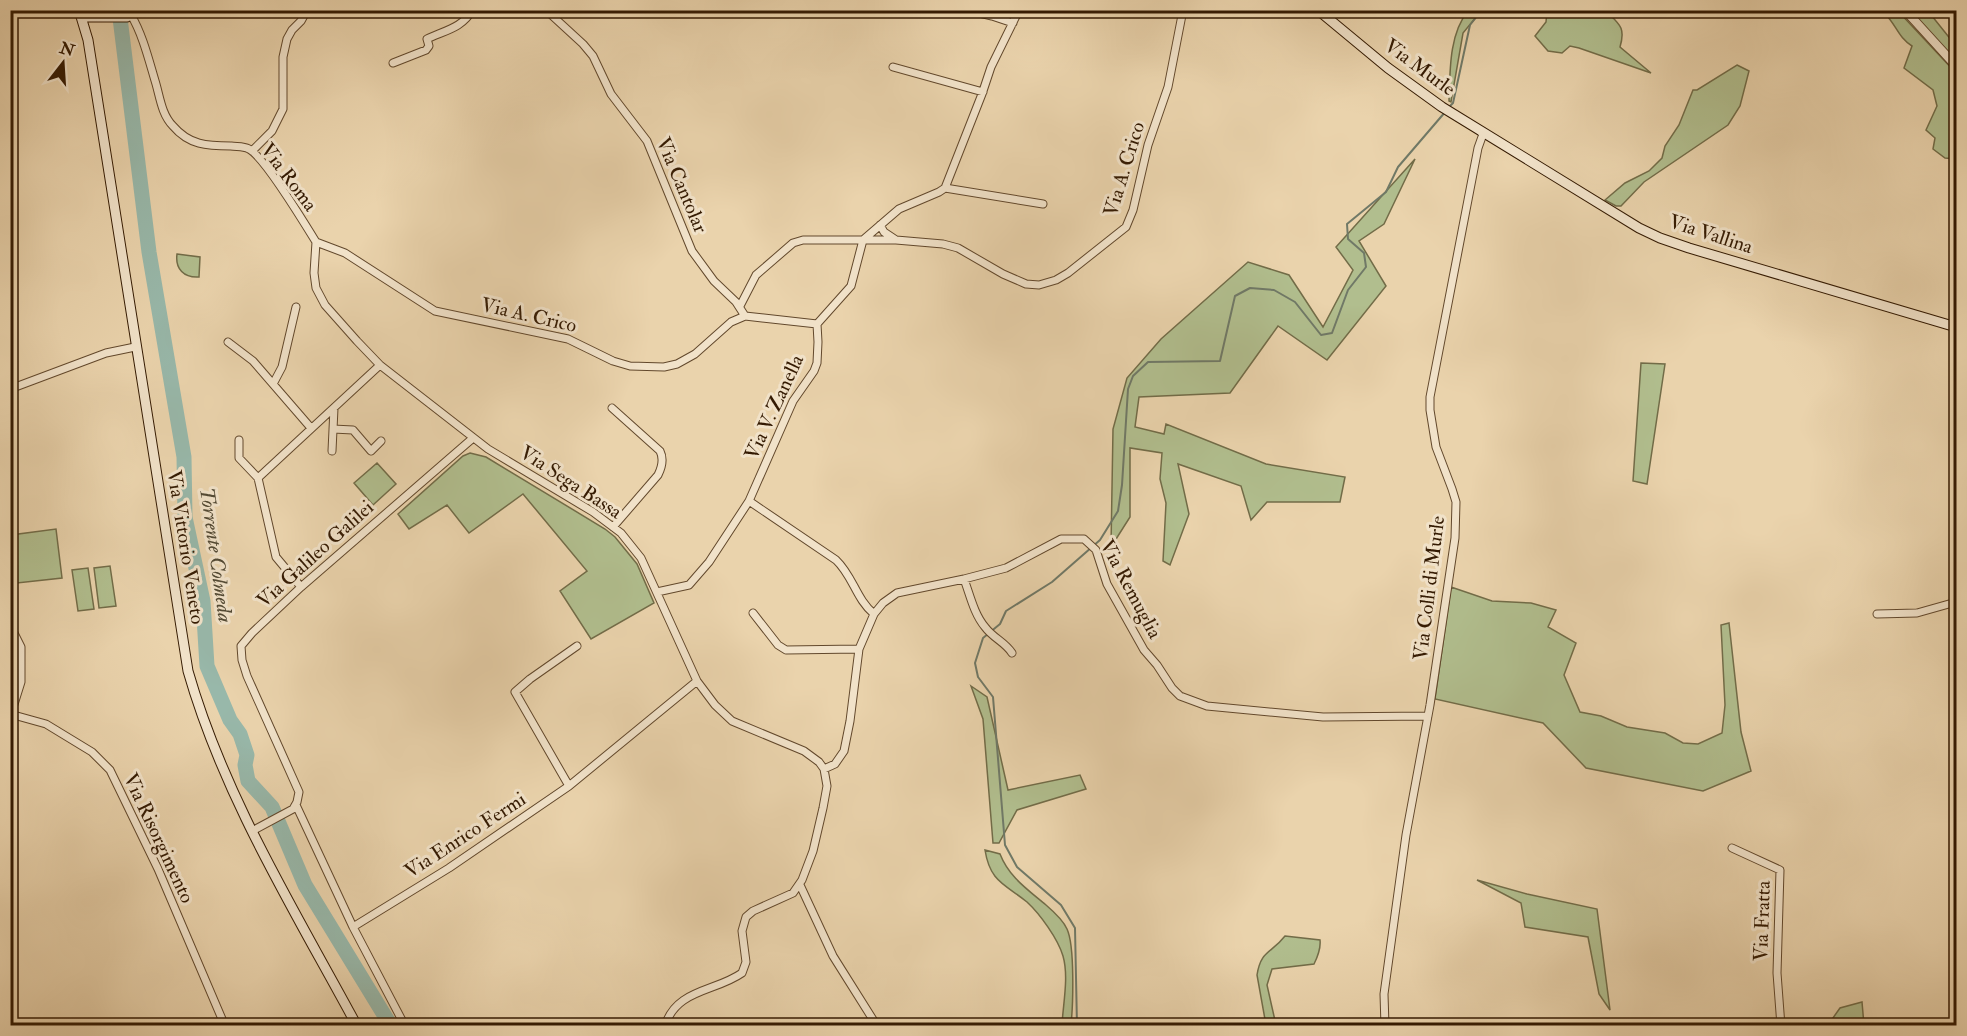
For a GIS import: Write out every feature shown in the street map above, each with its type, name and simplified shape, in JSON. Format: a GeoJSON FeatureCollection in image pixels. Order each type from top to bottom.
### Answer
{"type":"FeatureCollection","features":[{"type":"Feature","properties":{"kind":"main road","name":"Via Murle"},"geometry":{"type":"LineString","coordinates":[[1318,10],[1388,68],[1442,107],[1476,128]]}},
{"type":"Feature","properties":{"kind":"main road"},"geometry":{"type":"LineString","coordinates":[[80,14],[99,17],[130,14]]}},
{"type":"Feature","properties":{"kind":"main road","name":"Via Vittorio Veneto"},"geometry":{"type":"LineString","coordinates":[[80,14],[88,40],[188,671],[218,755],[252,831],[357,1026]]}},
{"type":"Feature","properties":{"kind":"main road","name":"Via Vallina"},"geometry":{"type":"LineString","coordinates":[[1476,128],[1639,228],[1660,238],[1956,327]]}},
{"type":"Feature","properties":{"kind":"street"},"geometry":{"type":"LineString","coordinates":[[252,151],[272,131],[283,109],[285,48],[292,30],[298,26],[307,10]]}},
{"type":"Feature","properties":{"kind":"street"},"geometry":{"type":"LineString","coordinates":[[393,63],[426,51],[429,45],[427,39],[460,25],[472,10]]}},
{"type":"Feature","properties":{"kind":"street","name":"Via Cantolar"},"geometry":{"type":"LineString","coordinates":[[546,10],[593,56],[611,94],[647,141],[692,251],[714,281],[740,306],[746,316]]}},
{"type":"Feature","properties":{"kind":"street"},"geometry":{"type":"LineString","coordinates":[[967,10],[1013,23]]}},
{"type":"Feature","properties":{"kind":"street"},"geometry":{"type":"LineString","coordinates":[[746,316],[817,324],[851,286],[863,240],[906,205],[945,188],[991,67],[1019,10]]}},
{"type":"Feature","properties":{"kind":"street","name":"Via A. Crico"},"geometry":{"type":"LineString","coordinates":[[740,306],[756,275],[793,243],[803,240],[896,240],[943,244],[958,248],[1026,284],[1039,285],[1056,280],[1068,273],[1126,227],[1133,210],[1148,145],[1168,87],[1183,10]]}},
{"type":"Feature","properties":{"kind":"street"},"geometry":{"type":"LineString","coordinates":[[1905,10],[1956,66]]}},
{"type":"Feature","properties":{"kind":"street","name":"Via Roma"},"geometry":{"type":"LineString","coordinates":[[130,14],[136,22],[165,114],[172,126],[195,144],[239,147],[252,151],[316,242]]}},
{"type":"Feature","properties":{"kind":"street"},"geometry":{"type":"LineString","coordinates":[[893,67],[982,92]]}},
{"type":"Feature","properties":{"kind":"street","name":"Via Colli di Murle"},"geometry":{"type":"LineString","coordinates":[[1385,1026],[1384,993],[1406,836],[1453,559],[1456,509],[1452,489],[1436,447],[1430,397],[1478,148],[1483,134],[1476,128]]}},
{"type":"Feature","properties":{"kind":"street"},"geometry":{"type":"LineString","coordinates":[[945,188],[1043,204]]}},
{"type":"Feature","properties":{"kind":"street"},"geometry":{"type":"LineString","coordinates":[[880,225],[888,236],[896,240]]}},
{"type":"Feature","properties":{"kind":"street","name":"Via A. Crico"},"geometry":{"type":"LineString","coordinates":[[316,242],[345,253],[435,311],[568,339],[613,361],[630,366],[664,367],[677,364],[694,354],[731,322],[746,316]]}},
{"type":"Feature","properties":{"kind":"street","name":"Via Sega Bassa"},"geometry":{"type":"LineString","coordinates":[[316,242],[314,276],[319,294],[331,312],[380,365],[488,449],[613,526],[641,558],[697,681],[709,699],[727,717],[804,751],[819,762],[824,769]]}},
{"type":"Feature","properties":{"kind":"street"},"geometry":{"type":"LineString","coordinates":[[273,384],[282,367],[296,307]]}},
{"type":"Feature","properties":{"kind":"street","name":"Via V. Zanella"},"geometry":{"type":"LineString","coordinates":[[657,592],[689,585],[709,562],[749,501],[793,401],[814,371],[818,342],[817,324]]}},
{"type":"Feature","properties":{"kind":"street"},"geometry":{"type":"LineString","coordinates":[[228,342],[253,361],[311,428]]}},
{"type":"Feature","properties":{"kind":"street"},"geometry":{"type":"LineString","coordinates":[[10,389],[106,352],[135,347]]}},
{"type":"Feature","properties":{"kind":"street"},"geometry":{"type":"LineString","coordinates":[[258,478],[380,365]]}},
{"type":"Feature","properties":{"kind":"street"},"geometry":{"type":"LineString","coordinates":[[332,451],[334,408]]}},
{"type":"Feature","properties":{"kind":"street"},"geometry":{"type":"LineString","coordinates":[[612,408],[660,451],[662,459],[658,475],[613,526]]}},
{"type":"Feature","properties":{"kind":"street"},"geometry":{"type":"LineString","coordinates":[[333,429],[353,430],[371,451],[381,441]]}},
{"type":"Feature","properties":{"kind":"street","name":"Via Galileo Galilei"},"geometry":{"type":"LineString","coordinates":[[296,805],[299,796],[296,784],[247,676],[240,650],[243,642],[301,587],[473,438]]}},
{"type":"Feature","properties":{"kind":"street"},"geometry":{"type":"LineString","coordinates":[[239,440],[239,458],[258,478],[276,556],[301,587]]}},
{"type":"Feature","properties":{"kind":"street"},"geometry":{"type":"LineString","coordinates":[[749,501],[836,560],[845,570],[863,602],[874,614]]}},
{"type":"Feature","properties":{"kind":"street","name":"Via Remuglia"},"geometry":{"type":"LineString","coordinates":[[824,769],[835,764],[843,751],[850,722],[859,649],[874,614],[883,603],[897,593],[1006,568],[1061,539],[1079,538],[1088,542],[1096,550],[1107,584],[1144,650],[1180,696],[1207,706],[1323,717],[1428,716]]}},
{"type":"Feature","properties":{"kind":"street"},"geometry":{"type":"LineString","coordinates":[[964,579],[976,612],[985,627],[1006,644],[1012,653]]}},
{"type":"Feature","properties":{"kind":"street"},"geometry":{"type":"LineString","coordinates":[[1877,614],[1917,613],[1956,602]]}},
{"type":"Feature","properties":{"kind":"street"},"geometry":{"type":"LineString","coordinates":[[753,613],[778,645],[786,650],[859,649]]}},
{"type":"Feature","properties":{"kind":"street"},"geometry":{"type":"LineString","coordinates":[[10,625],[21,647],[21,682],[11,714]]}},
{"type":"Feature","properties":{"kind":"street"},"geometry":{"type":"LineString","coordinates":[[569,786],[515,692],[577,646]]}},
{"type":"Feature","properties":{"kind":"street","name":"Via Enrico Fermi"},"geometry":{"type":"LineString","coordinates":[[353,927],[448,868],[569,786],[697,681]]}},
{"type":"Feature","properties":{"kind":"street","name":"Via Risorgimento"},"geometry":{"type":"LineString","coordinates":[[11,714],[46,724],[92,752],[110,770],[158,869],[225,1026]]}},
{"type":"Feature","properties":{"kind":"street"},"geometry":{"type":"LineString","coordinates":[[665,1026],[671,1010],[683,999],[742,973],[746,962],[742,930],[746,917],[753,911],[793,893],[800,885],[813,851],[823,808],[827,786],[824,769]]}},
{"type":"Feature","properties":{"kind":"street"},"geometry":{"type":"LineString","coordinates":[[252,831],[290,811],[296,805],[353,927],[405,1026]]}},
{"type":"Feature","properties":{"kind":"street","name":"Via Fratta"},"geometry":{"type":"LineString","coordinates":[[1732,848],[1780,870],[1777,973],[1780,1026]]}},
{"type":"Feature","properties":{"kind":"street"},"geometry":{"type":"LineString","coordinates":[[800,885],[833,956],[876,1026]]}},
{"type":"Feature","properties":{"kind":"green space"},"geometry":{"type":"Polygon","coordinates":[[[1889,10],[1898,11],[1956,73],[1956,159],[1945,158],[1933,149],[1935,138],[1926,130],[1937,106],[1933,90],[1904,68],[1912,46],[1901,36],[1887,16],[1889,10]]]}},
{"type":"Feature","properties":{"kind":"green space"},"geometry":{"type":"Polygon","coordinates":[[[1468,11],[1481,11],[1463,33],[1451,102],[1449,101],[1450,78],[1454,42],[1468,11]]]}},
{"type":"Feature","properties":{"kind":"green space"},"geometry":{"type":"Polygon","coordinates":[[[1547,11],[1606,11],[1622,30],[1620,47],[1651,73],[1570,46],[1562,53],[1548,51],[1535,36],[1546,22],[1547,11]]]}},
{"type":"Feature","properties":{"kind":"green space"},"geometry":{"type":"Polygon","coordinates":[[[1905,11],[1928,11],[1956,46],[1956,64],[1905,11]]]}},
{"type":"Feature","properties":{"kind":"green space"},"geometry":{"type":"Polygon","coordinates":[[[1737,65],[1749,71],[1740,106],[1728,125],[1644,182],[1621,206],[1605,200],[1625,183],[1649,171],[1662,158],[1665,146],[1679,125],[1693,90],[1697,90],[1737,65]]]}},
{"type":"Feature","properties":{"kind":"green space"},"geometry":{"type":"Polygon","coordinates":[[[1415,159],[1384,224],[1359,241],[1386,286],[1327,360],[1278,326],[1230,393],[1139,397],[1135,427],[1164,434],[1166,424],[1266,464],[1345,477],[1340,502],[1267,502],[1251,520],[1241,486],[1178,464],[1189,514],[1170,565],[1163,561],[1166,503],[1160,479],[1162,453],[1130,448],[1130,517],[1111,547],[1113,429],[1127,378],[1161,339],[1248,262],[1289,275],[1323,327],[1353,270],[1336,247],[1415,159]]]}},
{"type":"Feature","properties":{"kind":"green space"},"geometry":{"type":"Polygon","coordinates":[[[177,254],[200,257],[199,277],[189,276],[179,268],[177,254]]]}},
{"type":"Feature","properties":{"kind":"green space"},"geometry":{"type":"Polygon","coordinates":[[[1641,363],[1665,364],[1647,484],[1633,481],[1641,363]]]}},
{"type":"Feature","properties":{"kind":"green space"},"geometry":{"type":"Polygon","coordinates":[[[470,453],[486,457],[615,537],[637,564],[654,603],[591,639],[560,591],[587,571],[523,494],[469,533],[447,505],[409,529],[398,514],[463,456],[470,453]]]}},
{"type":"Feature","properties":{"kind":"green space"},"geometry":{"type":"Polygon","coordinates":[[[377,463],[396,484],[373,505],[354,483],[377,463]]]}},
{"type":"Feature","properties":{"kind":"green space"},"geometry":{"type":"Polygon","coordinates":[[[56,529],[62,578],[17,583],[11,535],[56,529]]]}},
{"type":"Feature","properties":{"kind":"green space"},"geometry":{"type":"Polygon","coordinates":[[[110,566],[116,606],[99,608],[94,568],[110,566]]]}},
{"type":"Feature","properties":{"kind":"green space"},"geometry":{"type":"Polygon","coordinates":[[[88,568],[94,609],[78,611],[72,570],[88,568]]]}},
{"type":"Feature","properties":{"kind":"green space"},"geometry":{"type":"Polygon","coordinates":[[[1451,587],[1492,601],[1531,603],[1556,610],[1548,627],[1576,643],[1564,675],[1580,712],[1601,716],[1627,727],[1665,733],[1683,743],[1698,744],[1722,733],[1725,705],[1721,625],[1729,623],[1741,732],[1751,771],[1703,791],[1586,768],[1543,723],[1435,699],[1451,587]]]}},
{"type":"Feature","properties":{"kind":"green space"},"geometry":{"type":"Polygon","coordinates":[[[971,686],[987,697],[1008,790],[1080,775],[1086,789],[1017,810],[999,843],[993,843],[983,719],[971,686]]]}},
{"type":"Feature","properties":{"kind":"green space"},"geometry":{"type":"Polygon","coordinates":[[[985,850],[1000,854],[1014,876],[1055,913],[1067,929],[1072,962],[1071,1025],[1062,1025],[1066,973],[1063,956],[1057,942],[1032,907],[995,876],[987,861],[985,850]]]}},
{"type":"Feature","properties":{"kind":"green space"},"geometry":{"type":"Polygon","coordinates":[[[1477,880],[1527,894],[1597,909],[1610,1010],[1599,994],[1588,937],[1525,927],[1521,903],[1477,880]]]}},
{"type":"Feature","properties":{"kind":"green space"},"geometry":{"type":"Polygon","coordinates":[[[1285,936],[1320,940],[1320,949],[1314,964],[1272,969],[1267,985],[1276,1025],[1266,1025],[1257,975],[1264,956],[1285,936]]]}},
{"type":"Feature","properties":{"kind":"green space"},"geometry":{"type":"Polygon","coordinates":[[[1862,1002],[1864,1025],[1828,1025],[1840,1008],[1862,1002]]]}},
{"type":"Feature","properties":{"kind":"waterway","name":"Torrente Colmeda"},"geometry":{"type":"LineString","coordinates":[[119,10],[149,252],[184,457],[185,517],[203,601],[207,666],[230,720],[240,734],[247,755],[245,765],[248,781],[272,807],[305,885],[391,1026]]}},
{"type":"Feature","properties":{"kind":"waterway"},"geometry":{"type":"LineString","coordinates":[[1449,107],[1453,103],[1470,25],[1482,10]]}},
{"type":"Feature","properties":{"kind":"waterway"},"geometry":{"type":"LineString","coordinates":[[1077,1026],[1075,928],[1061,905],[1017,867],[1005,845],[993,697],[978,677],[975,663],[983,638],[1000,624],[1006,611],[1052,582],[1100,540],[1118,511],[1122,485],[1128,389],[1133,376],[1148,362],[1220,361],[1235,296],[1250,288],[1274,290],[1295,302],[1321,335],[1332,333],[1348,290],[1366,267],[1364,253],[1348,239],[1347,224],[1386,192],[1398,167],[1446,111]]}}]}
